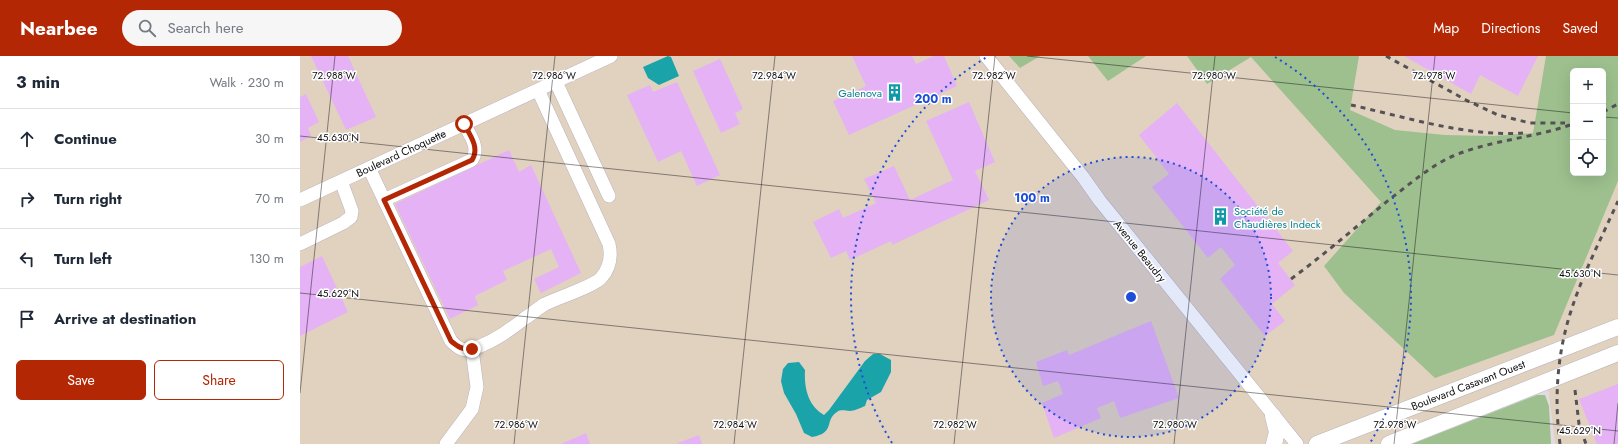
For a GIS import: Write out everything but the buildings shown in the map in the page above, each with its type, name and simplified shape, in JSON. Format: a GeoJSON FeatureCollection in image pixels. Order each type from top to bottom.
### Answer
{"type":"FeatureCollection","features":[{"type":"Feature","properties":{"kind":"main road","name":"Boulevard Casavant Ouest"},"geometry":{"type":"LineString","coordinates":[[1317,444],[1618,327]]}},
{"type":"Feature","properties":{"kind":"main road"},"geometry":{"type":"LineString","coordinates":[[1389,444],[1618,353]]}},
{"type":"Feature","properties":{"kind":"main road"},"geometry":{"type":"LineString","coordinates":[[1273,416],[1277,432],[1274,444]]}},
{"type":"Feature","properties":{"kind":"street","name":"Boulevard Choquette"},"geometry":{"type":"LineString","coordinates":[[300,200],[611,56]]}},
{"type":"Feature","properties":{"kind":"street","name":"Avenue Beaudry"},"geometry":{"type":"LineString","coordinates":[[986,56],[1100,201],[1297,444]]}},
{"type":"Feature","properties":{"kind":"street"},"geometry":{"type":"LineString","coordinates":[[556,82],[609,196]]}},
{"type":"Feature","properties":{"kind":"street"},"geometry":{"type":"LineString","coordinates":[[369,168],[451,341],[458,347],[466,350],[472,349],[504,335],[544,304],[600,280],[607,270],[610,262],[611,253],[609,244],[538,90]]}},
{"type":"Feature","properties":{"kind":"street"},"geometry":{"type":"LineString","coordinates":[[384,200],[472,160],[476,149],[464,124]]}},
{"type":"Feature","properties":{"kind":"street"},"geometry":{"type":"LineString","coordinates":[[300,244],[351,218],[352,211],[341,181]]}},
{"type":"Feature","properties":{"kind":"street"},"geometry":{"type":"LineString","coordinates":[[446,444],[472,409],[477,387],[472,349]]}},
{"type":"Feature","properties":{"kind":"shaded area"},"geometry":{"type":"Polygon","coordinates":[[[300,56],[1618,56],[1618,444],[1555,444],[1548,386],[1398,444],[300,444],[300,56]]]}},
{"type":"Feature","properties":{"kind":"green space"},"geometry":{"type":"Polygon","coordinates":[[[1009,56],[1040,56],[1020,68],[1009,56]]]}},
{"type":"Feature","properties":{"kind":"green space"},"geometry":{"type":"Polygon","coordinates":[[[1088,56],[1146,56],[1108,81],[1088,56]]]}},
{"type":"Feature","properties":{"kind":"green space"},"geometry":{"type":"Polygon","coordinates":[[[1187,56],[1359,56],[1350,110],[1395,130],[1445,135],[1493,136],[1533,133],[1546,56],[1618,56],[1618,181],[1554,335],[1435,378],[1344,293],[1324,266],[1381,202],[1251,57],[1207,84],[1187,56]]]}},
{"type":"Feature","properties":{"kind":"green space"},"geometry":{"type":"Polygon","coordinates":[[[1537,395],[1545,395],[1549,406],[1551,444],[1412,444],[1537,395]]]}},
{"type":"Feature","properties":{"kind":"water"},"geometry":{"type":"Polygon","coordinates":[[[668,56],[671,57],[679,76],[659,85],[648,78],[643,67],[668,56]]]}},
{"type":"Feature","properties":{"kind":"water"},"geometry":{"type":"Polygon","coordinates":[[[873,354],[880,354],[891,360],[891,372],[881,392],[867,400],[865,406],[850,411],[842,410],[837,412],[833,415],[829,426],[824,433],[812,437],[804,433],[796,414],[784,393],[781,381],[783,369],[788,363],[799,362],[805,370],[805,383],[808,396],[814,407],[824,415],[865,361],[873,354]]]}},
{"type":"Feature","properties":{"kind":"railway"},"geometry":{"type":"LineString","coordinates":[[1386,56],[1466,100],[1498,115],[1530,123],[1565,123]]}},
{"type":"Feature","properties":{"kind":"railway"},"geometry":{"type":"LineString","coordinates":[[1606,110],[1618,104]]}},
{"type":"Feature","properties":{"kind":"railway"},"geometry":{"type":"LineString","coordinates":[[1351,105],[1458,129],[1480,132],[1523,133]]}},
{"type":"Feature","properties":{"kind":"railway"},"geometry":{"type":"LineString","coordinates":[[1291,279],[1413,181],[1445,160],[1482,146],[1543,133],[1570,125]]}},
{"type":"Feature","properties":{"kind":"railway"},"geometry":{"type":"LineString","coordinates":[[1560,444],[1557,393],[1560,360],[1566,327],[1581,283],[1618,201]]}},
{"type":"Feature","properties":{"kind":"railway"},"geometry":{"type":"LineString","coordinates":[[1575,390],[1579,424],[1586,444]]}},
{"type":"Feature","properties":{"kind":"place","name":"Galenova"},"geometry":{"type":"Point","coordinates":[895,93]}},
{"type":"Feature","properties":{"kind":"place","name":"Société de Chaudières Indeck"},"geometry":{"type":"Point","coordinates":[1221,217]}},
{"type":"Feature","properties":{"kind":"route"},"geometry":{"type":"LineString","coordinates":[[464,124],[476,149],[472,160],[384,200],[451,341],[458,347],[466,350],[472,349]]}}]}
